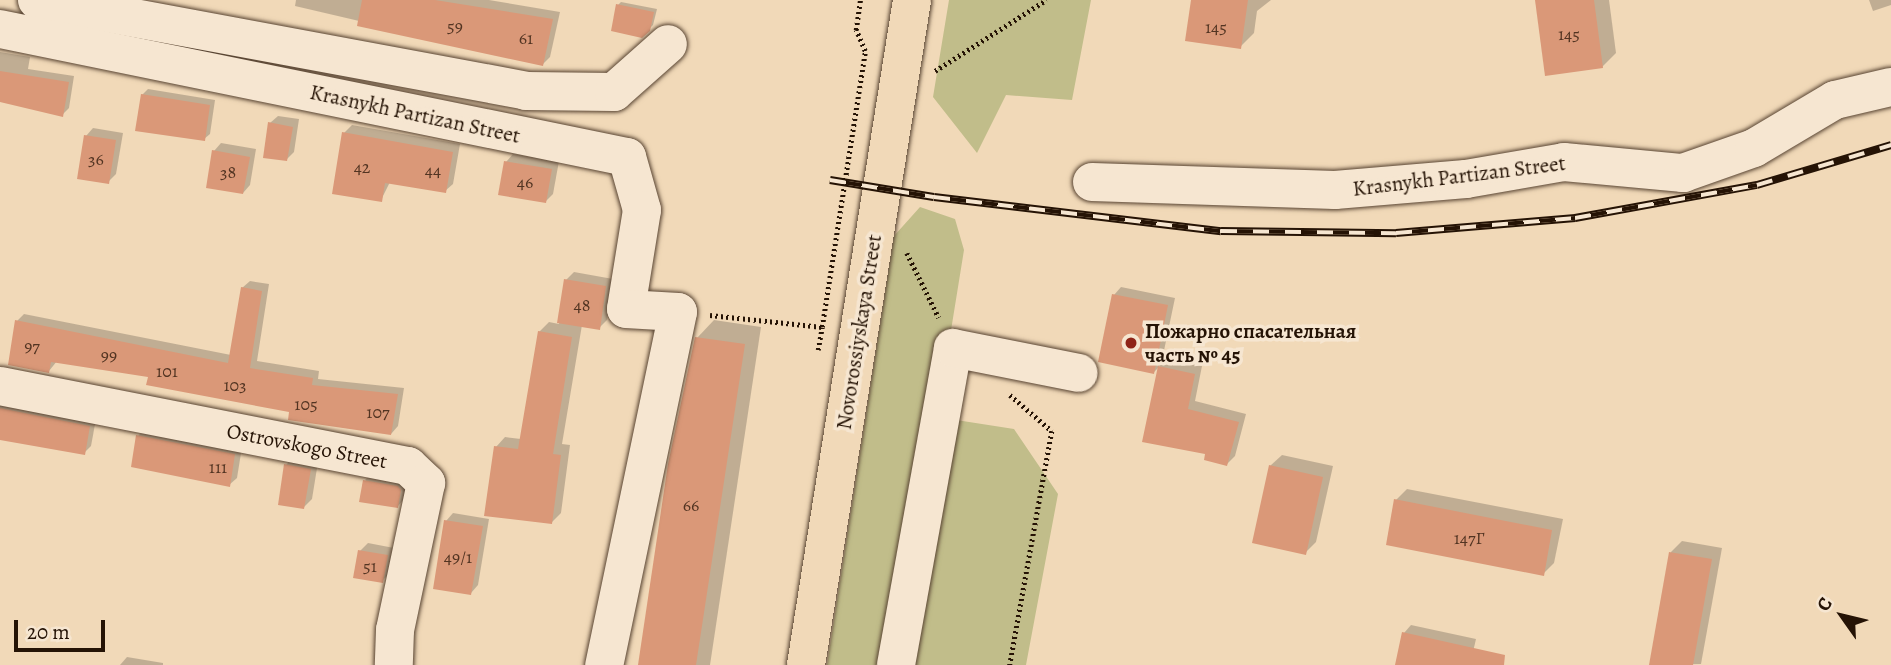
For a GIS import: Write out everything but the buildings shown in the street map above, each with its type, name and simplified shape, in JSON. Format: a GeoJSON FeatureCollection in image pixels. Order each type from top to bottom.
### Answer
{"type":"FeatureCollection","features":[{"type":"Feature","properties":{"kind":"main road","name":"Novorossiyskaya Street"},"geometry":{"type":"LineString","coordinates":[[806,665],[912,0]]}},
{"type":"Feature","properties":{"kind":"street","name":"Krasnykh Partizan Street"},"geometry":{"type":"LineString","coordinates":[[37,0],[526,90],[614,92],[668,44]]}},
{"type":"Feature","properties":{"kind":"street","name":"Krasnykh Partizan Street"},"geometry":{"type":"LineString","coordinates":[[0,29],[627,158],[642,210],[626,309],[678,312]]}},
{"type":"Feature","properties":{"kind":"street","name":"Krasnykh Partizan Street"},"geometry":{"type":"LineString","coordinates":[[1092,182],[1335,190],[1466,179],[1564,162],[1684,173],[1754,148],[1835,100],[1891,87]]}},
{"type":"Feature","properties":{"kind":"street"},"geometry":{"type":"LineString","coordinates":[[604,665],[678,312]]}},
{"type":"Feature","properties":{"kind":"street"},"geometry":{"type":"LineString","coordinates":[[896,665],[953,348],[1079,373]]}},
{"type":"Feature","properties":{"kind":"street","name":"Ostrovskogo Street"},"geometry":{"type":"LineString","coordinates":[[0,386],[408,466],[426,483],[395,630],[394,665]]}},
{"type":"Feature","properties":{"kind":"path"},"geometry":{"type":"LineString","coordinates":[[678,312],[822,327],[865,51],[856,30],[860,0]]}},
{"type":"Feature","properties":{"kind":"path"},"geometry":{"type":"LineString","coordinates":[[930,74],[1046,0]]}},
{"type":"Feature","properties":{"kind":"path"},"geometry":{"type":"LineString","coordinates":[[903,245],[953,348]]}},
{"type":"Feature","properties":{"kind":"path"},"geometry":{"type":"LineString","coordinates":[[1003,389],[1052,430],[1010,665]]}},
{"type":"Feature","properties":{"kind":"shaded area"},"geometry":{"type":"Polygon","coordinates":[[[949,0],[1091,0],[1072,100],[1006,95],[977,153],[933,97],[949,0]]]}},
{"type":"Feature","properties":{"kind":"shaded area"},"geometry":{"type":"Polygon","coordinates":[[[920,207],[955,219],[964,250],[937,417],[1014,429],[1058,494],[1026,665],[827,665],[894,236],[920,207]]]}},
{"type":"Feature","properties":{"kind":"railway"},"geometry":{"type":"LineString","coordinates":[[830,180],[934,197],[1221,231],[1396,233],[1575,218],[1757,185],[1891,145]]}},
{"type":"Feature","properties":{"kind":"place","name":"Пожарно спасательная часть № 45"},"geometry":{"type":"Point","coordinates":[1131,343]}}]}
